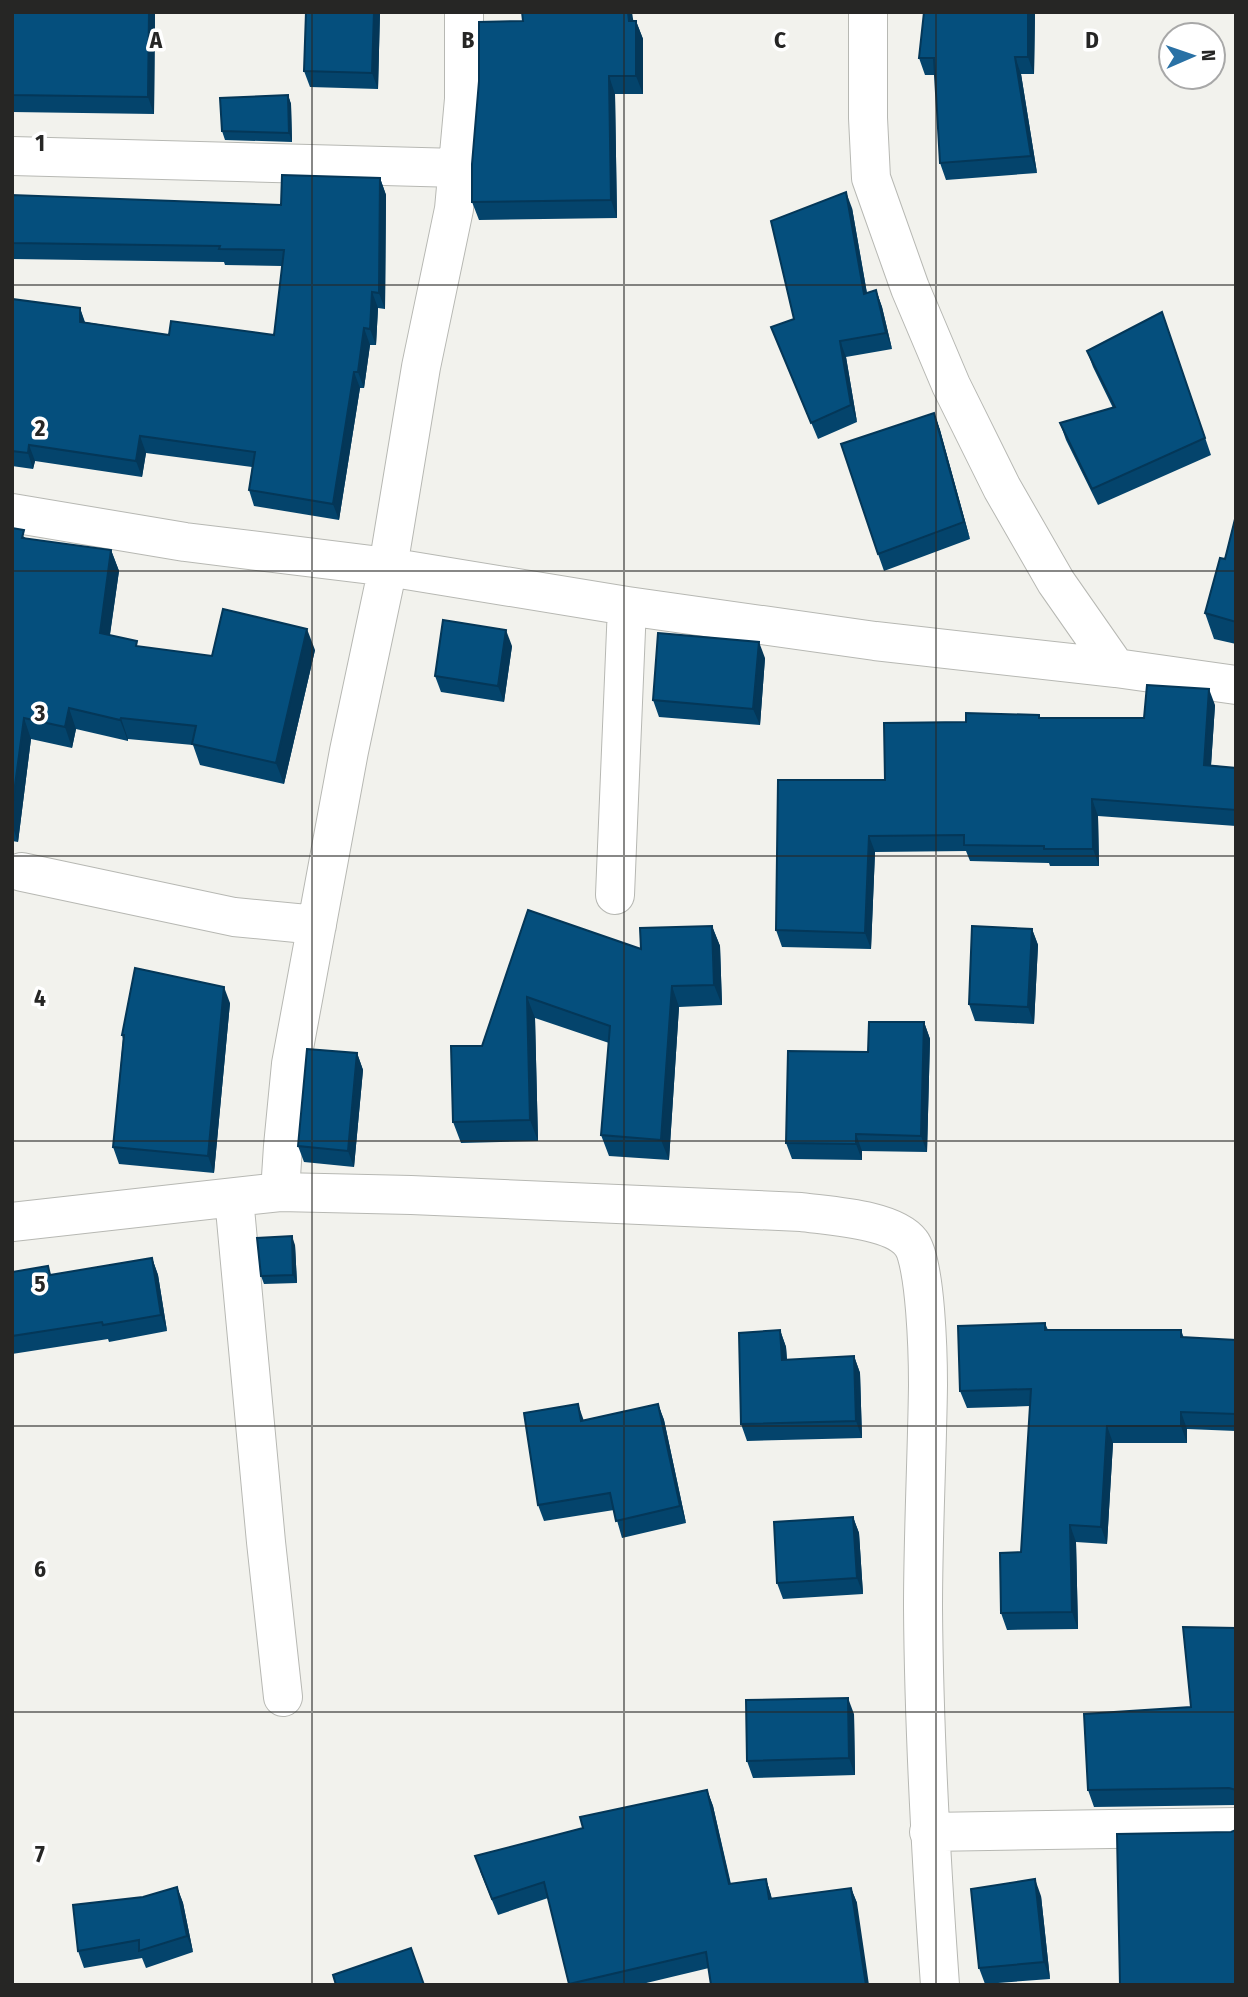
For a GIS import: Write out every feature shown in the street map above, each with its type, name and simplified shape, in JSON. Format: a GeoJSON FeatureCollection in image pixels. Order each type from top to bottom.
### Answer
{"type":"FeatureCollection","features":[{"type":"Feature","properties":{"kind":"street"},"geometry":{"type":"LineString","coordinates":[[280,1192],[291,1064],[349,751],[388,568],[421,367],[454,209],[464,99],[464,12]]}},
{"type":"Feature","properties":{"kind":"street"},"geometry":{"type":"LineString","coordinates":[[868,12],[872,178],[910,288],[951,385],[1002,488],[1056,582],[1116,668]]}},
{"type":"Feature","properties":{"kind":"street"},"geometry":{"type":"LineString","coordinates":[[12,156],[458,168]]}},
{"type":"Feature","properties":{"kind":"street"},"geometry":{"type":"LineString","coordinates":[[12,513],[185,542],[388,568],[627,606],[875,641],[1116,668],[1236,685]]}},
{"type":"Feature","properties":{"kind":"street"},"geometry":{"type":"LineString","coordinates":[[615,895],[627,606]]}},
{"type":"Feature","properties":{"kind":"street"},"geometry":{"type":"LineString","coordinates":[[22,872],[234,917],[317,925]]}},
{"type":"Feature","properties":{"kind":"street"},"geometry":{"type":"LineString","coordinates":[[12,1222],[280,1192],[411,1195],[801,1212],[862,1220],[890,1228],[911,1243],[919,1267],[928,1371],[923,1607],[929,1832],[940,1985]]}},
{"type":"Feature","properties":{"kind":"street"},"geometry":{"type":"LineString","coordinates":[[234,1198],[264,1528],[283,1697]]}},
{"type":"Feature","properties":{"kind":"street"},"geometry":{"type":"LineString","coordinates":[[929,1832],[1236,1827]]}},
{"type":"Feature","properties":{"kind":"building"},"geometry":{"type":"Polygon","coordinates":[[[12,12],[149,12],[148,97],[12,95],[12,12]]]}},
{"type":"Feature","properties":{"kind":"building"},"geometry":{"type":"Polygon","coordinates":[[[306,12],[374,12],[372,73],[304,71],[306,12]]]}},
{"type":"Feature","properties":{"kind":"building"},"geometry":{"type":"Polygon","coordinates":[[[522,12],[628,12],[629,21],[636,21],[636,76],[609,76],[611,200],[472,202],[472,164],[479,81],[479,22],[523,21],[522,12]]]}},
{"type":"Feature","properties":{"kind":"building"},"geometry":{"type":"Polygon","coordinates":[[[924,12],[1028,12],[1028,57],[1015,57],[1031,156],[940,163],[934,58],[919,58],[924,12]]]}},
{"type":"Feature","properties":{"kind":"building"},"geometry":{"type":"Polygon","coordinates":[[[288,95],[289,133],[222,131],[220,98],[288,95]]]}},
{"type":"Feature","properties":{"kind":"building"},"geometry":{"type":"Polygon","coordinates":[[[282,175],[380,178],[379,293],[372,292],[370,329],[364,328],[358,372],[354,372],[333,504],[249,490],[255,452],[140,436],[136,461],[29,445],[28,453],[12,451],[12,299],[80,308],[80,322],[169,335],[171,321],[274,335],[284,250],[219,249],[220,246],[12,243],[12,195],[281,205],[282,175]]]}},
{"type":"Feature","properties":{"kind":"building"},"geometry":{"type":"Polygon","coordinates":[[[846,192],[864,294],[876,290],[886,333],[840,341],[851,405],[811,423],[771,327],[794,319],[771,221],[846,192]]]}},
{"type":"Feature","properties":{"kind":"building"},"geometry":{"type":"Polygon","coordinates":[[[1162,312],[1205,438],[1092,489],[1060,423],[1115,407],[1087,351],[1162,312]]]}},
{"type":"Feature","properties":{"kind":"building"},"geometry":{"type":"Polygon","coordinates":[[[934,413],[964,522],[878,554],[841,444],[934,413]]]}},
{"type":"Feature","properties":{"kind":"building"},"geometry":{"type":"Polygon","coordinates":[[[1236,515],[1236,622],[1205,613],[1220,558],[1225,559],[1236,515]]]}},
{"type":"Feature","properties":{"kind":"building"},"geometry":{"type":"Polygon","coordinates":[[[12,528],[24,530],[22,538],[111,550],[100,633],[137,641],[136,646],[212,656],[223,609],[307,629],[276,763],[192,744],[196,726],[120,720],[69,708],[65,727],[24,718],[12,808],[12,528]]]}},
{"type":"Feature","properties":{"kind":"building"},"geometry":{"type":"Polygon","coordinates":[[[443,620],[506,630],[498,686],[435,676],[443,620]]]}},
{"type":"Feature","properties":{"kind":"building"},"geometry":{"type":"Polygon","coordinates":[[[658,633],[759,642],[753,709],[653,700],[658,633]]]}},
{"type":"Feature","properties":{"kind":"building"},"geometry":{"type":"Polygon","coordinates":[[[1147,685],[1209,689],[1204,765],[1236,768],[1236,810],[1092,799],[1093,849],[964,845],[964,835],[869,836],[865,933],[776,930],[778,780],[885,780],[884,723],[966,722],[966,713],[1039,715],[1039,718],[1144,718],[1147,685]]]}},
{"type":"Feature","properties":{"kind":"building"},"geometry":{"type":"Polygon","coordinates":[[[528,910],[641,949],[640,928],[712,926],[714,985],[672,986],[661,1140],[601,1135],[610,1026],[527,997],[530,1120],[453,1122],[451,1046],[482,1046],[528,910]]]}},
{"type":"Feature","properties":{"kind":"building"},"geometry":{"type":"Polygon","coordinates":[[[972,926],[1032,929],[1028,1007],[969,1004],[972,926]]]}},
{"type":"Feature","properties":{"kind":"building"},"geometry":{"type":"Polygon","coordinates":[[[135,968],[224,987],[208,1156],[113,1147],[122,1035],[135,968]]]}},
{"type":"Feature","properties":{"kind":"building"},"geometry":{"type":"Polygon","coordinates":[[[869,1022],[924,1022],[921,1136],[856,1134],[856,1144],[786,1143],[788,1051],[868,1052],[869,1022]]]}},
{"type":"Feature","properties":{"kind":"building"},"geometry":{"type":"Polygon","coordinates":[[[307,1049],[357,1053],[348,1151],[298,1146],[307,1049]]]}},
{"type":"Feature","properties":{"kind":"building"},"geometry":{"type":"Polygon","coordinates":[[[292,1236],[293,1275],[261,1276],[257,1238],[292,1236]]]}},
{"type":"Feature","properties":{"kind":"building"},"geometry":{"type":"Polygon","coordinates":[[[152,1258],[161,1315],[12,1336],[12,1272],[48,1266],[50,1275],[152,1258]]]}},
{"type":"Feature","properties":{"kind":"building"},"geometry":{"type":"Polygon","coordinates":[[[1045,1323],[1045,1330],[1181,1330],[1181,1337],[1236,1340],[1236,1414],[1181,1412],[1181,1426],[1107,1426],[1101,1527],[1070,1525],[1072,1612],[1001,1613],[1000,1553],[1021,1552],[1031,1389],[960,1391],[958,1326],[1045,1323]]]}},
{"type":"Feature","properties":{"kind":"building"},"geometry":{"type":"Polygon","coordinates":[[[780,1330],[782,1360],[854,1356],[856,1421],[741,1424],[739,1333],[780,1330]]]}},
{"type":"Feature","properties":{"kind":"building"},"geometry":{"type":"Polygon","coordinates":[[[578,1404],[581,1421],[658,1404],[680,1506],[616,1521],[610,1493],[538,1505],[524,1413],[578,1404]]]}},
{"type":"Feature","properties":{"kind":"building"},"geometry":{"type":"Polygon","coordinates":[[[853,1517],[857,1578],[777,1583],[774,1522],[853,1517]]]}},
{"type":"Feature","properties":{"kind":"building"},"geometry":{"type":"Polygon","coordinates":[[[1183,1627],[1236,1628],[1236,1790],[1088,1790],[1084,1714],[1191,1707],[1183,1627]]]}},
{"type":"Feature","properties":{"kind":"building"},"geometry":{"type":"Polygon","coordinates":[[[848,1698],[849,1758],[747,1761],[746,1700],[848,1698]]]}},
{"type":"Feature","properties":{"kind":"building"},"geometry":{"type":"Polygon","coordinates":[[[707,1790],[729,1884],[766,1879],[769,1899],[851,1888],[866,1985],[711,1985],[706,1952],[569,1984],[544,1882],[492,1899],[475,1856],[583,1828],[580,1817],[707,1790]]]}},
{"type":"Feature","properties":{"kind":"building"},"geometry":{"type":"Polygon","coordinates":[[[1236,1830],[1236,1985],[1120,1985],[1117,1834],[1236,1830]]]}},
{"type":"Feature","properties":{"kind":"building"},"geometry":{"type":"Polygon","coordinates":[[[1035,1879],[1044,1962],[979,1968],[971,1889],[1035,1879]]]}},
{"type":"Feature","properties":{"kind":"building"},"geometry":{"type":"Polygon","coordinates":[[[177,1887],[187,1936],[139,1951],[139,1940],[78,1951],[73,1905],[143,1897],[177,1887]]]}},
{"type":"Feature","properties":{"kind":"building"},"geometry":{"type":"Polygon","coordinates":[[[411,1948],[424,1985],[336,1985],[333,1975],[411,1948]]]}}]}
